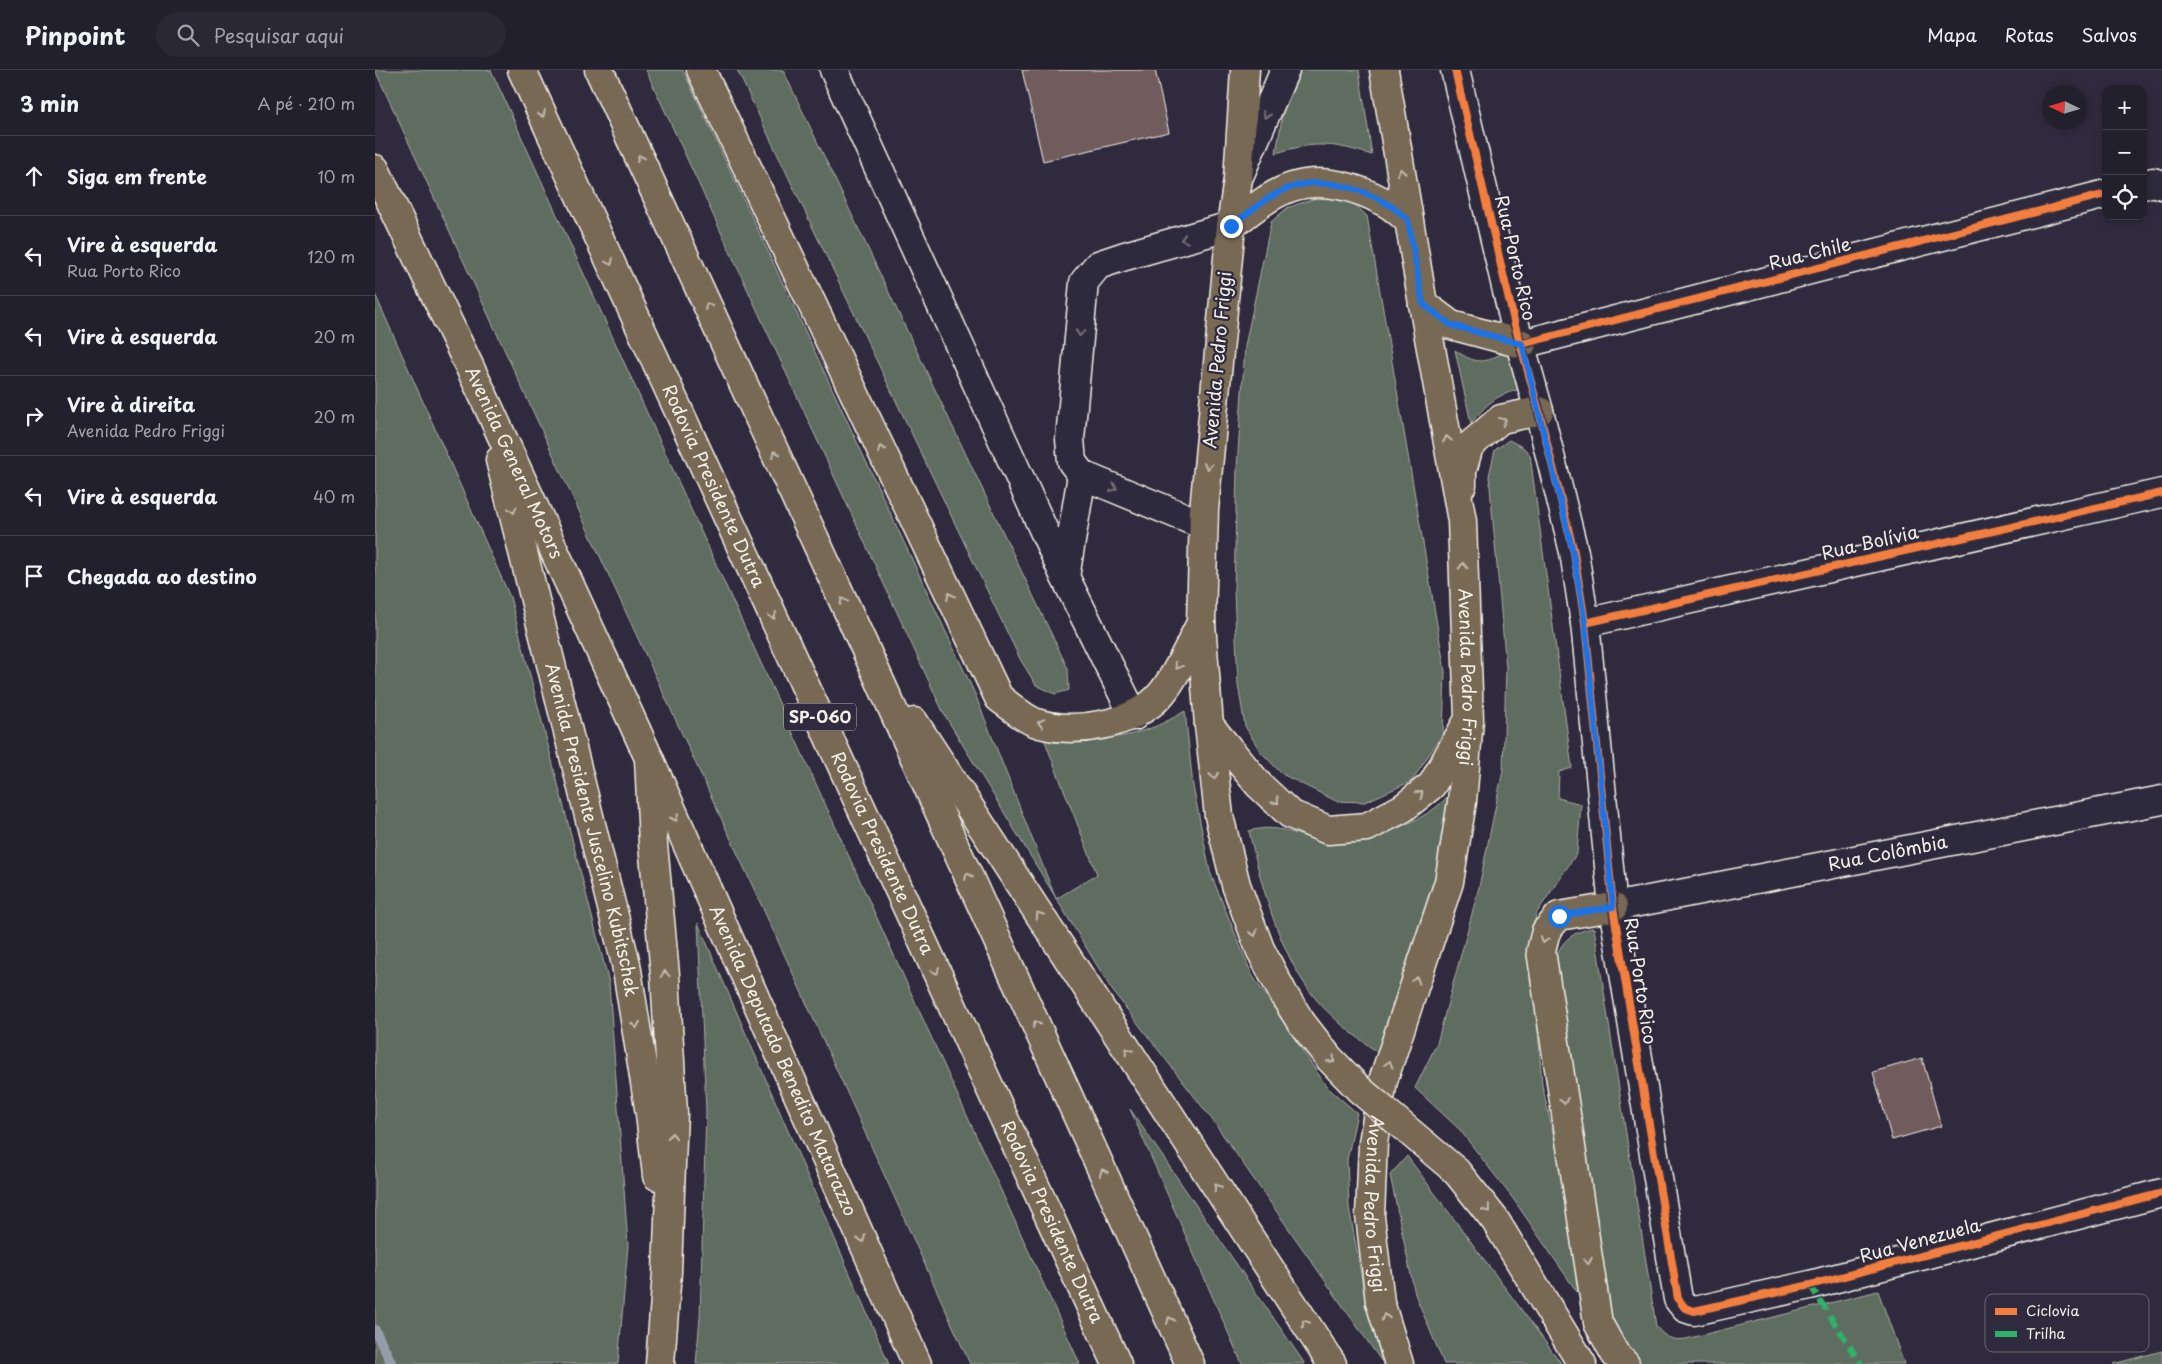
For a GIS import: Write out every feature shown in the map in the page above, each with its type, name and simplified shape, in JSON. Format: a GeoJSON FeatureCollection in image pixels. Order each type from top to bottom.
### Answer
{"type":"FeatureCollection","features":[{"type":"Feature","properties":{"kind":"main road","name":"Rodovia Presidente Dutra"},"geometry":{"type":"LineString","coordinates":[[522,70],[1117,1364]]}},
{"type":"Feature","properties":{"kind":"main road"},"geometry":{"type":"LineString","coordinates":[[599,70],[864,646],[1190,1364]]}},
{"type":"Feature","properties":{"kind":"main road"},"geometry":{"type":"LineString","coordinates":[[701,70],[999,698],[1033,722],[1060,727],[1098,727],[1134,716],[1161,694],[1201,623]]}},
{"type":"Feature","properties":{"kind":"main road","name":"Avenida Pedro Friggi"},"geometry":{"type":"LineString","coordinates":[[1245,70],[1238,179],[1231,226],[1203,526],[1201,623],[1209,725],[1219,816],[1236,885],[1260,949],[1283,995],[1301,1022],[1329,1058],[1360,1090],[1456,1171],[1495,1220],[1583,1364]]}},
{"type":"Feature","properties":{"kind":"main road","name":"Avenida Pedro Friggi"},"geometry":{"type":"LineString","coordinates":[[1384,70],[1408,220],[1462,521],[1469,720],[1462,802],[1449,882],[1383,1081],[1373,1144],[1370,1216],[1380,1302],[1399,1364]]}},
{"type":"Feature","properties":{"kind":"main road","name":"Avenida General Motors"},"geometry":{"type":"LineString","coordinates":[[375,168],[573,588],[649,758]]}},
{"type":"Feature","properties":{"kind":"main road"},"geometry":{"type":"LineString","coordinates":[[1231,226],[1274,196],[1292,187],[1310,184],[1343,184],[1385,202],[1408,220]]}},
{"type":"Feature","properties":{"kind":"main road"},"geometry":{"type":"LineString","coordinates":[[1423,304],[1451,325],[1522,344]]}},
{"type":"Feature","properties":{"kind":"main road","name":"Avenida Presidente Juscelino Kubitschek"},"geometry":{"type":"LineString","coordinates":[[483,395],[626,964],[650,1114],[667,1272]]}},
{"type":"Feature","properties":{"kind":"main road"},"geometry":{"type":"LineString","coordinates":[[1462,521],[1462,471],[1469,446],[1501,420],[1539,411]]}},
{"type":"Feature","properties":{"kind":"main road"},"geometry":{"type":"LineString","coordinates":[[864,646],[1332,1364]]}},
{"type":"Feature","properties":{"kind":"main road"},"geometry":{"type":"LineString","coordinates":[[1209,725],[1259,785],[1290,814],[1328,830],[1367,827],[1403,808],[1432,785],[1469,720]]}},
{"type":"Feature","properties":{"kind":"main road","name":"Avenida Presidente Juscelino Kubitschek"},"geometry":{"type":"LineString","coordinates":[[649,758],[653,844],[665,974],[673,1113],[667,1272],[660,1364]]}},
{"type":"Feature","properties":{"kind":"main road","name":"Avenida Deputado Benedito Matarazzo"},"geometry":{"type":"LineString","coordinates":[[649,758],[917,1364]]}},
{"type":"Feature","properties":{"kind":"main road"},"geometry":{"type":"LineString","coordinates":[[1613,907],[1559,916],[1547,931],[1541,951],[1598,1323],[1615,1354],[1625,1364]]}},
{"type":"Feature","properties":{"kind":"street"},"geometry":{"type":"LineString","coordinates":[[834,70],[1065,577],[1134,716]]}},
{"type":"Feature","properties":{"kind":"street"},"geometry":{"type":"LineString","coordinates":[[1238,179],[1285,70]]}},
{"type":"Feature","properties":{"kind":"street","name":"Rua Porto Rico"},"geometry":{"type":"LineString","coordinates":[[1455,70],[1515,325],[1522,344],[1573,552],[1585,623],[1613,907],[1678,1299],[1685,1308]]}},
{"type":"Feature","properties":{"kind":"street"},"geometry":{"type":"LineString","coordinates":[[2147,184],[2153,182],[2162,185]]}},
{"type":"Feature","properties":{"kind":"street","name":"Rua Chile"},"geometry":{"type":"LineString","coordinates":[[1522,344],[2102,195]]}},
{"type":"Feature","properties":{"kind":"street"},"geometry":{"type":"LineString","coordinates":[[1203,526],[1082,475],[1072,462],[1070,438],[1084,282],[1098,266],[1125,256],[1231,226]]}},
{"type":"Feature","properties":{"kind":"street"},"geometry":{"type":"LineString","coordinates":[[1065,577],[1082,475]]}},
{"type":"Feature","properties":{"kind":"street","name":"Rua Bolívia"},"geometry":{"type":"LineString","coordinates":[[1585,623],[2162,493]]}},
{"type":"Feature","properties":{"kind":"street","name":"Rua Colômbia"},"geometry":{"type":"LineString","coordinates":[[1613,907],[2162,800]]}},
{"type":"Feature","properties":{"kind":"street","name":"Rua Venezuela"},"geometry":{"type":"LineString","coordinates":[[1685,1308],[1694,1311],[1810,1285],[2162,1193]]}},
{"type":"Feature","properties":{"kind":"green space"},"geometry":{"type":"Polygon","coordinates":[[[375,70],[491,70],[1080,1364],[970,1364],[790,967],[375,70]]]}},
{"type":"Feature","properties":{"kind":"green space"},"geometry":{"type":"Polygon","coordinates":[[[646,70],[683,70],[975,694],[1055,896],[944,714],[646,70]]]}},
{"type":"Feature","properties":{"kind":"green space"},"geometry":{"type":"Polygon","coordinates":[[[737,70],[783,70],[1068,669],[1069,690],[1055,694],[1036,685],[1020,659],[737,70]]]}},
{"type":"Feature","properties":{"kind":"green space"},"geometry":{"type":"Polygon","coordinates":[[[1294,70],[1359,70],[1372,155],[1346,148],[1324,145],[1290,149],[1276,153],[1286,94],[1294,70]]]}},
{"type":"Feature","properties":{"kind":"green space"},"geometry":{"type":"Polygon","coordinates":[[[1318,197],[1350,200],[1367,216],[1445,671],[1443,733],[1412,781],[1365,802],[1336,801],[1282,774],[1260,751],[1245,726],[1238,685],[1234,591],[1237,468],[1245,346],[1271,222],[1287,208],[1318,197]]]}},
{"type":"Feature","properties":{"kind":"green space"},"geometry":{"type":"Polygon","coordinates":[[[375,294],[510,597],[609,983],[628,1245],[618,1364],[375,1364],[375,294]]]}},
{"type":"Feature","properties":{"kind":"green space"},"geometry":{"type":"Polygon","coordinates":[[[1455,350],[1469,358],[1481,361],[1493,358],[1507,350],[1518,390],[1503,395],[1491,402],[1471,423],[1455,350]]]}},
{"type":"Feature","properties":{"kind":"green space"},"geometry":{"type":"Polygon","coordinates":[[[1509,440],[1524,448],[1530,455],[1572,768],[1559,772],[1558,798],[1581,804],[1577,853],[1536,914],[1532,945],[1542,1085],[1569,1202],[1581,1289],[1577,1292],[1514,1200],[1460,1130],[1415,1088],[1437,1043],[1479,887],[1503,770],[1506,668],[1489,476],[1495,450],[1509,440]]]}},
{"type":"Feature","properties":{"kind":"green space"},"geometry":{"type":"Polygon","coordinates":[[[1185,711],[1193,786],[1210,872],[1252,975],[1327,1087],[1357,1113],[1347,1160],[1349,1207],[1365,1296],[1382,1362],[1211,1118],[1112,990],[1056,899],[1097,874],[1042,734],[1080,739],[1105,739],[1141,732],[1185,711]]]}},
{"type":"Feature","properties":{"kind":"green space"},"geometry":{"type":"Polygon","coordinates":[[[1457,784],[1447,857],[1384,1057],[1352,1033],[1322,1006],[1295,968],[1284,946],[1267,900],[1249,831],[1271,828],[1328,842],[1355,841],[1388,832],[1419,818],[1442,802],[1457,784]]]}},
{"type":"Feature","properties":{"kind":"green space"},"geometry":{"type":"Polygon","coordinates":[[[698,923],[889,1364],[696,1364],[700,1317],[706,1111],[698,923]]]}},
{"type":"Feature","properties":{"kind":"green space"},"geometry":{"type":"Polygon","coordinates":[[[1594,928],[1656,1326],[1669,1337],[1686,1339],[1878,1291],[1904,1364],[1632,1364],[1610,1317],[1555,964],[1559,950],[1568,939],[1579,932],[1594,928]]]}},
{"type":"Feature","properties":{"kind":"green space"},"geometry":{"type":"Polygon","coordinates":[[[1130,1109],[1305,1364],[1242,1364],[1130,1109]]]}},
{"type":"Feature","properties":{"kind":"green space"},"geometry":{"type":"Polygon","coordinates":[[[1407,1156],[1562,1364],[1444,1364],[1415,1294],[1390,1175],[1407,1156]]]}},
{"type":"Feature","properties":{"kind":"green space"},"geometry":{"type":"Polygon","coordinates":[[[2162,1351],[2162,1364],[2113,1364],[2162,1351]]]}},
{"type":"Feature","properties":{"kind":"building"},"geometry":{"type":"Polygon","coordinates":[[[1022,70],[1155,70],[1169,132],[1043,161],[1022,70]]]}},
{"type":"Feature","properties":{"kind":"building"},"geometry":{"type":"Polygon","coordinates":[[[1922,1058],[1941,1126],[1892,1140],[1873,1072],[1922,1058]]]}},
{"type":"Feature","properties":{"kind":"waterway"},"geometry":{"type":"LineString","coordinates":[[375,1330],[392,1364]]}},
{"type":"Feature","properties":{"kind":"marked path"},"geometry":{"type":"LineString","coordinates":[[1810,1285],[1861,1364]]}},
{"type":"Feature","properties":{"kind":"cycle path"},"geometry":{"type":"LineString","coordinates":[[1455,70],[1515,325],[1539,411],[1574,552],[1585,623],[1613,907],[1678,1299],[1685,1308],[1694,1311],[1810,1285],[2162,1193]]}},
{"type":"Feature","properties":{"kind":"cycle path"},"geometry":{"type":"LineString","coordinates":[[1522,344],[2102,195]]}},
{"type":"Feature","properties":{"kind":"cycle path"},"geometry":{"type":"LineString","coordinates":[[1585,623],[2162,493]]}},
{"type":"Feature","properties":{"kind":"route"},"geometry":{"type":"LineString","coordinates":[[1231,226],[1274,196],[1292,187],[1310,184],[1343,184],[1385,202],[1408,220],[1423,304],[1451,325],[1522,344],[1573,552],[1585,623],[1613,907],[1559,916]]}}]}
